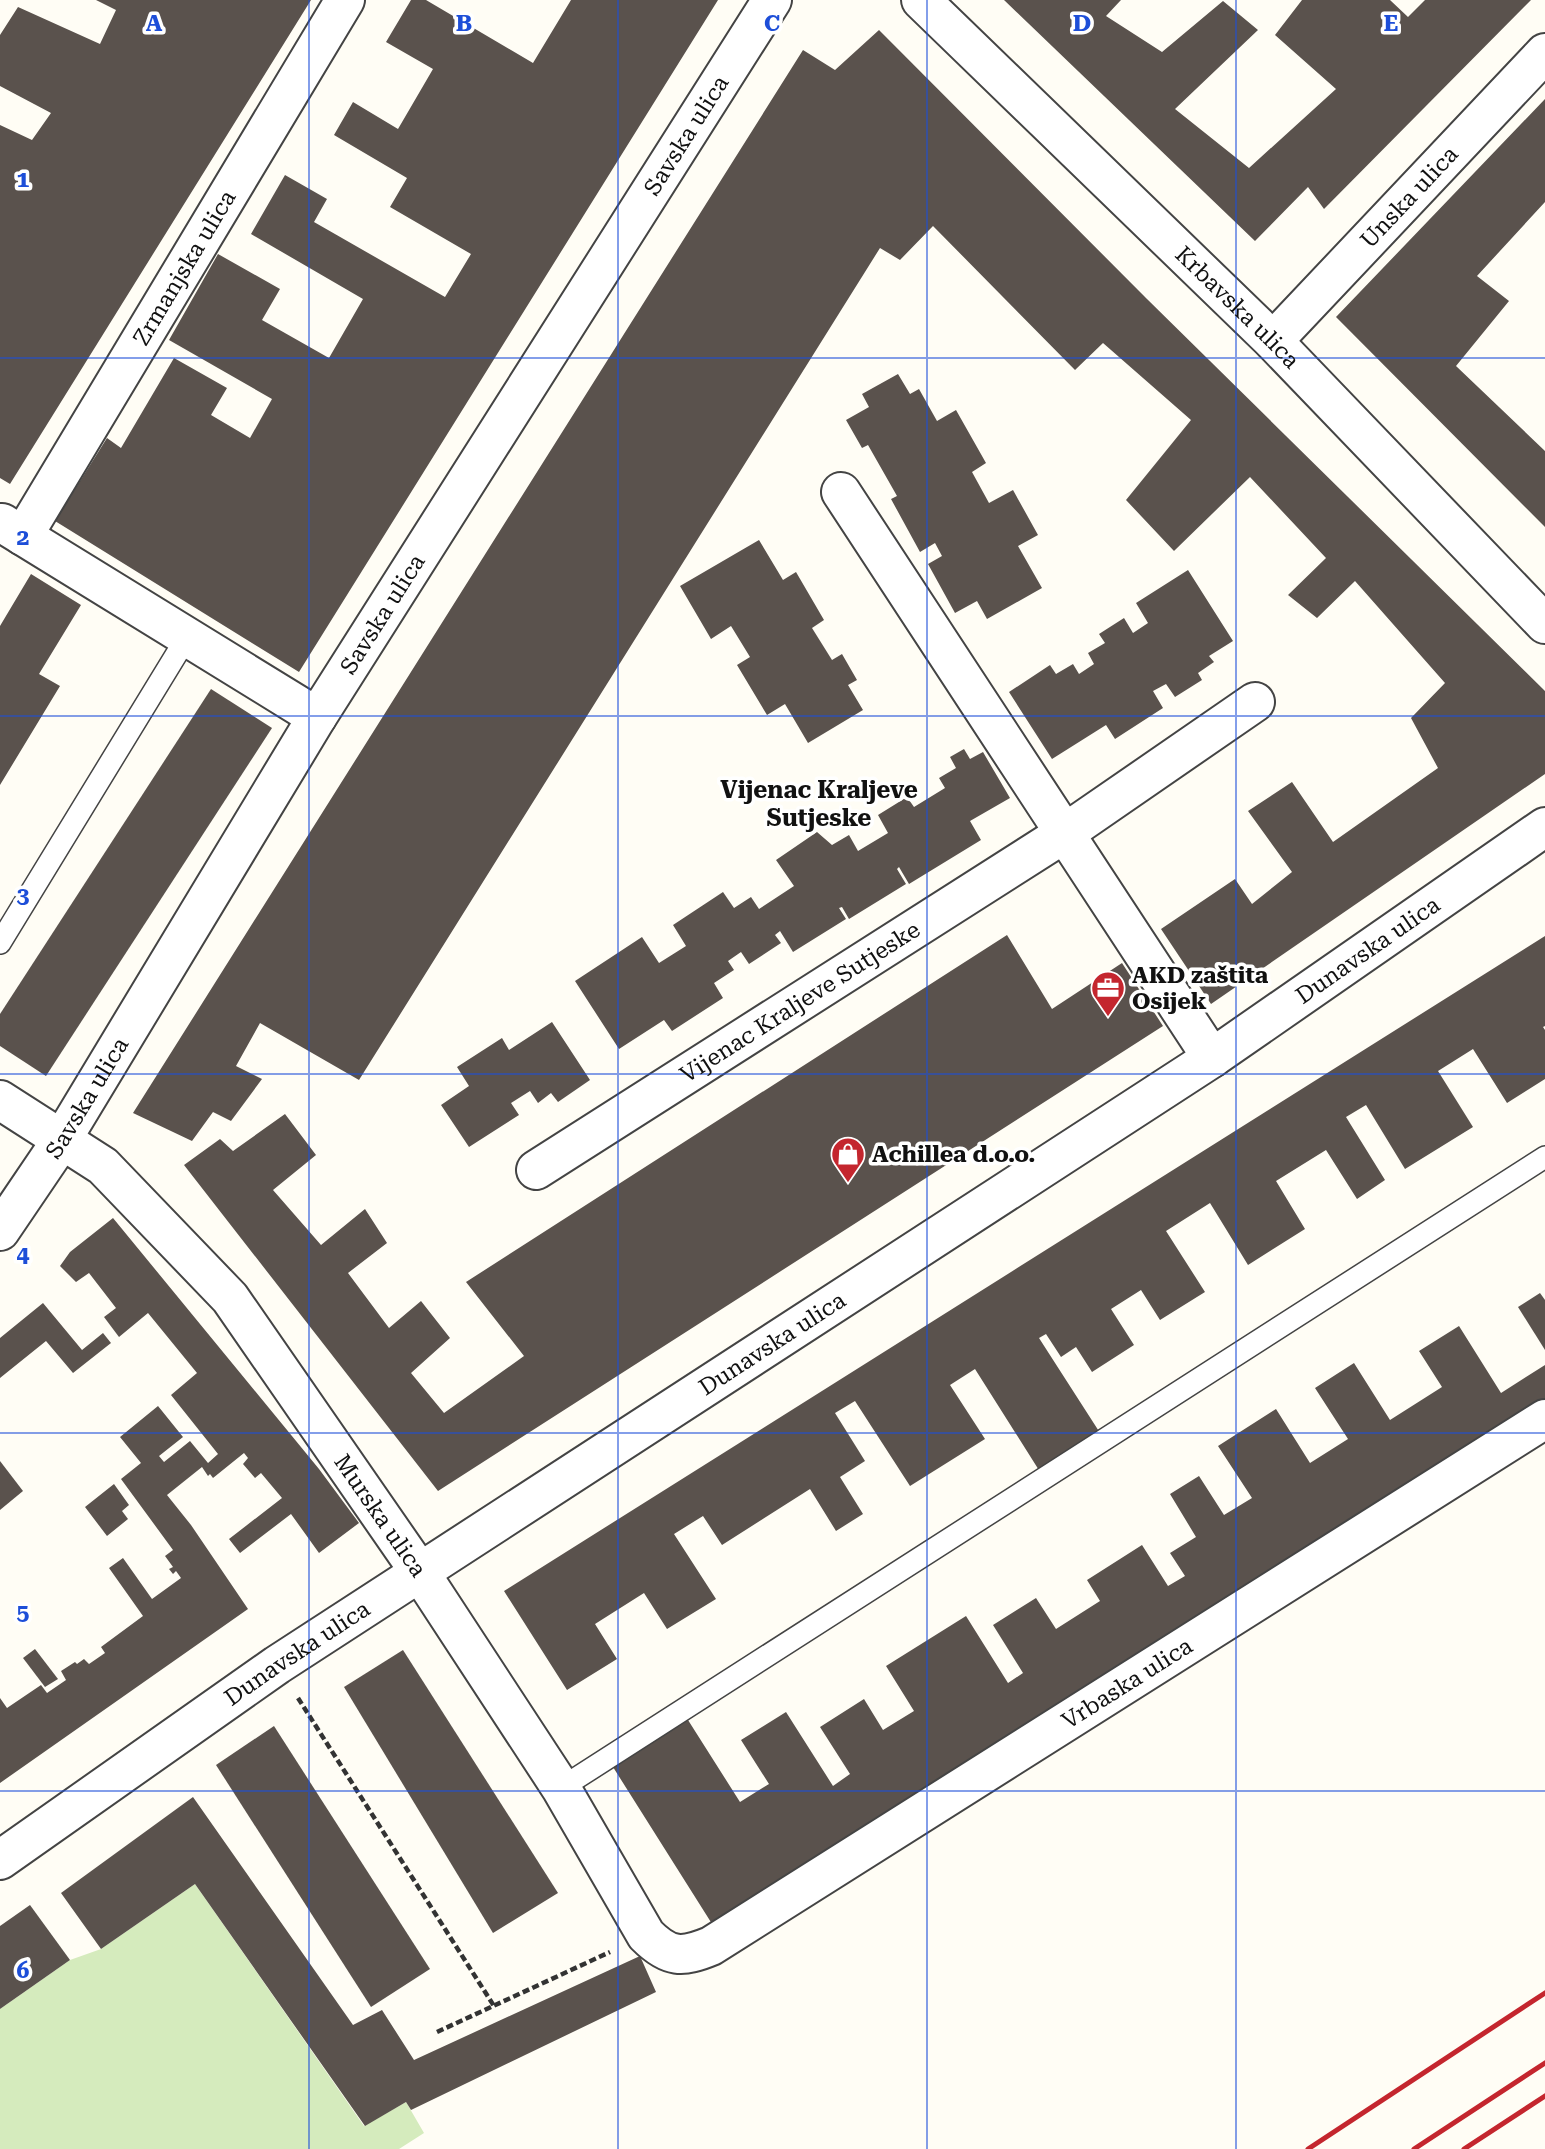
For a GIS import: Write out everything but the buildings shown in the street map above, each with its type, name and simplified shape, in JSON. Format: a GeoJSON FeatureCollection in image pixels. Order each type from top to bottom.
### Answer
{"type":"FeatureCollection","features":[{"type":"Feature","properties":{"kind":"street","name":"Zrmanjska ulica"},"geometry":{"type":"LineString","coordinates":[[317,717],[12,529],[345,0]]}},
{"type":"Feature","properties":{"kind":"street","name":"Savska ulica"},"geometry":{"type":"LineString","coordinates":[[0,1231],[61,1141],[317,717],[772,0]]}},
{"type":"Feature","properties":{"kind":"street","name":"Krbavska ulica"},"geometry":{"type":"LineString","coordinates":[[921,0],[1273,341],[1545,624]]}},
{"type":"Feature","properties":{"kind":"street","name":"Unska ulica"},"geometry":{"type":"LineString","coordinates":[[1273,341],[1545,53]]}},
{"type":"Feature","properties":{"kind":"street"},"geometry":{"type":"LineString","coordinates":[[841,492],[1212,1058]]}},
{"type":"Feature","properties":{"kind":"street","name":"Vijenac Kraljeve Sutjeske"},"geometry":{"type":"LineString","coordinates":[[536,1170],[1065,833],[1255,702]]}},
{"type":"Feature","properties":{"kind":"street","name":"Dunavska ulica"},"geometry":{"type":"LineString","coordinates":[[0,1860],[276,1665],[1212,1058],[1545,827]]}},
{"type":"Feature","properties":{"kind":"street","name":"Murska ulica"},"geometry":{"type":"LineString","coordinates":[[0,1100],[103,1166],[230,1298],[419,1571],[561,1788],[646,1935],[658,1947],[673,1954],[690,1954],[711,1947]]}},
{"type":"Feature","properties":{"kind":"street","name":"Vrbaska ulica"},"geometry":{"type":"LineString","coordinates":[[711,1947],[1545,1419]]}},
{"type":"Feature","properties":{"kind":"lane"},"geometry":{"type":"LineString","coordinates":[[0,943],[187,637]]}},
{"type":"Feature","properties":{"kind":"lane"},"geometry":{"type":"LineString","coordinates":[[561,1788],[1545,1157]]}},
{"type":"Feature","properties":{"kind":"path"},"geometry":{"type":"LineString","coordinates":[[276,1665],[494,2006]]}},
{"type":"Feature","properties":{"kind":"path"},"geometry":{"type":"LineString","coordinates":[[437,2032],[646,1935]]}},
{"type":"Feature","properties":{"kind":"green space"},"geometry":{"type":"Polygon","coordinates":[[[195,1884],[364,2126],[406,2102],[424,2133],[399,2149],[0,2149],[0,2009],[70,1960],[101,1949],[195,1884]]]}},
{"type":"Feature","properties":{"kind":"railway"},"geometry":{"type":"LineString","coordinates":[[1308,2149],[1545,1993]]}},
{"type":"Feature","properties":{"kind":"railway"},"geometry":{"type":"LineString","coordinates":[[1414,2149],[1545,2063]]}},
{"type":"Feature","properties":{"kind":"railway"},"geometry":{"type":"LineString","coordinates":[[1464,2149],[1545,2096]]}},
{"type":"Feature","properties":{"kind":"place","name":"AKD zaštita Osijek"},"geometry":{"type":"Point","coordinates":[1108,1018]}},
{"type":"Feature","properties":{"kind":"place","name":"Achillea d.o.o."},"geometry":{"type":"Point","coordinates":[848,1184]}},
{"type":"Feature","properties":{"kind":"district","name":"Vijenac Kraljeve Sutjeske"},"geometry":{"type":"Point","coordinates":[819,804]}}]}
